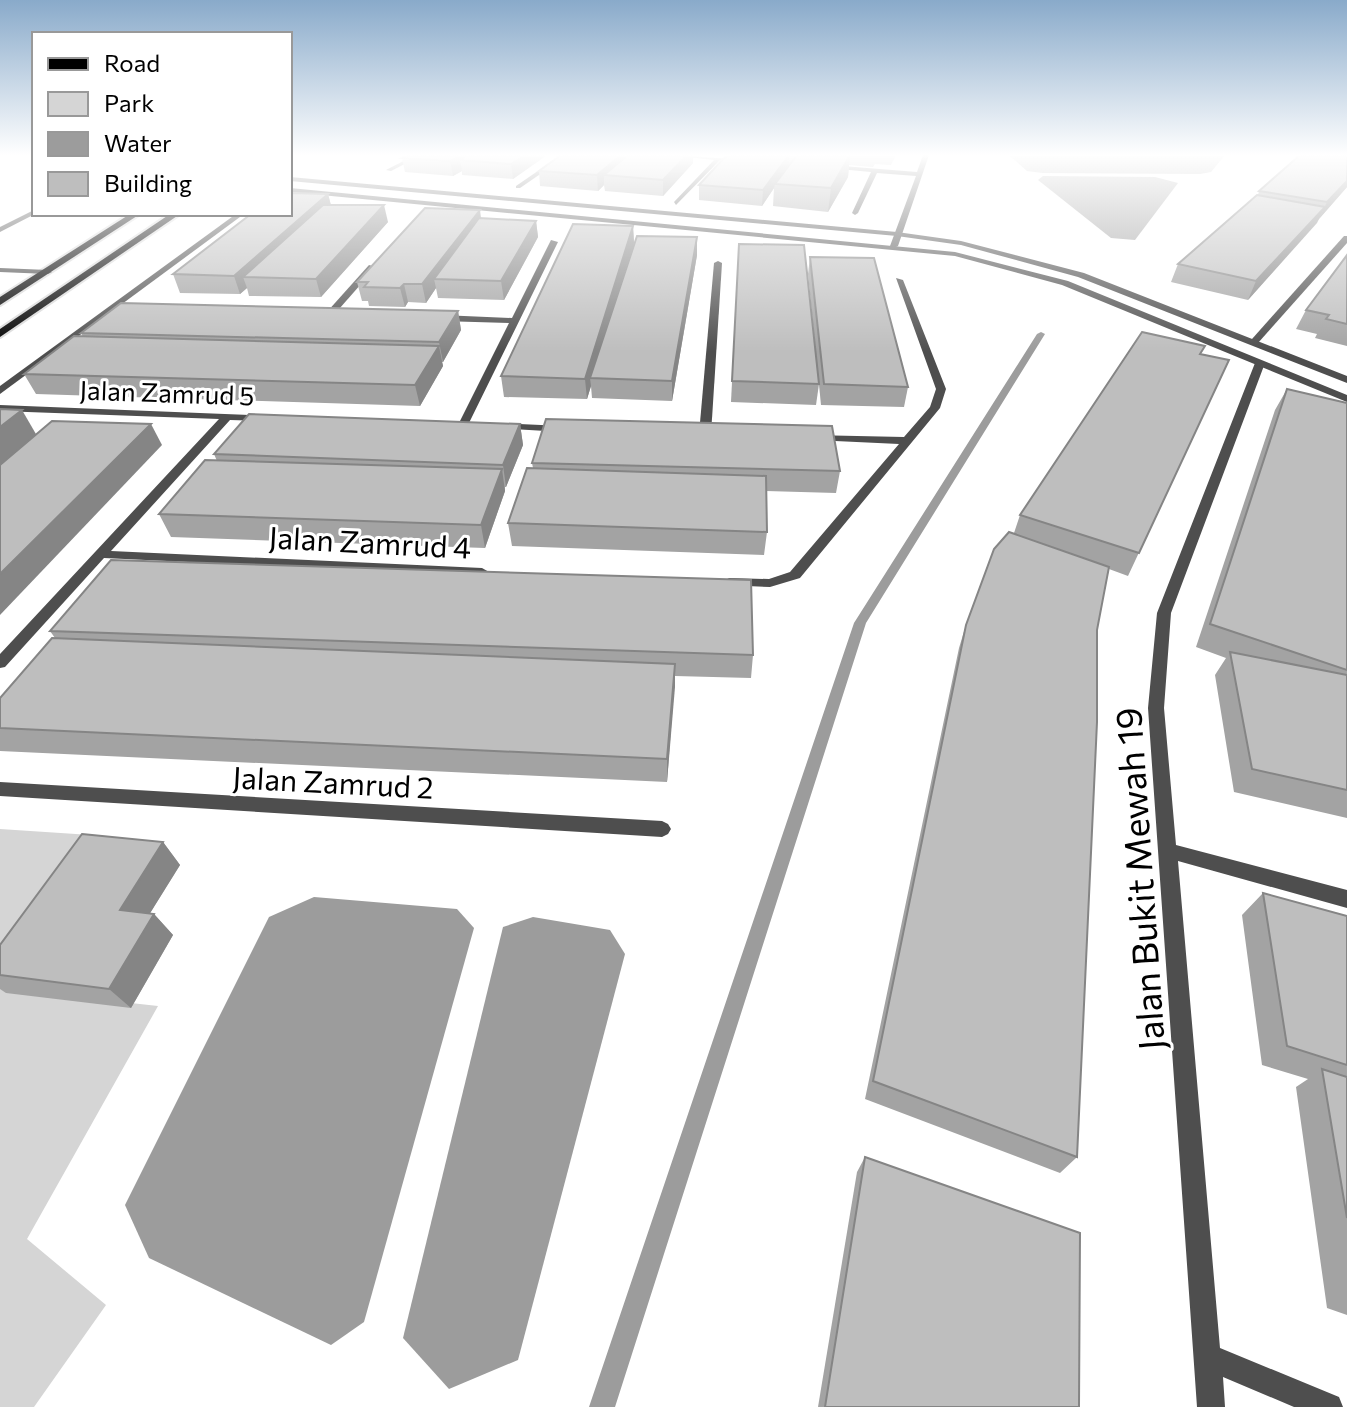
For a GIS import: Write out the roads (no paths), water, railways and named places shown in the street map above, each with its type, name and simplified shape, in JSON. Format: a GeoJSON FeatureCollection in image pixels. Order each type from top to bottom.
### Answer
{"type":"FeatureCollection","features":[{"type":"Feature","properties":{"kind":"main road"},"geometry":{"type":"LineString","coordinates":[[0,302],[126,221]]}},
{"type":"Feature","properties":{"kind":"main road"},"geometry":{"type":"LineString","coordinates":[[84,248],[140,221]]}},
{"type":"Feature","properties":{"kind":"main road"},"geometry":{"type":"LineString","coordinates":[[0,334],[168,221]]}},
{"type":"Feature","properties":{"kind":"street"},"geometry":{"type":"LineString","coordinates":[[0,391],[232,221]]}},
{"type":"Feature","properties":{"kind":"street"},"geometry":{"type":"LineString","coordinates":[[621,221],[955,254],[1065,283],[1347,399]]}},
{"type":"Feature","properties":{"kind":"street"},"geometry":{"type":"LineString","coordinates":[[750,221],[961,243],[1081,275],[1255,341],[1347,380]]}},
{"type":"Feature","properties":{"kind":"street"},"geometry":{"type":"LineString","coordinates":[[894,246],[901,221]]}},
{"type":"Feature","properties":{"kind":"street"},"geometry":{"type":"LineString","coordinates":[[463,425],[554,242]]}},
{"type":"Feature","properties":{"kind":"street"},"geometry":{"type":"LineString","coordinates":[[1255,341],[1345,244]]}},
{"type":"Feature","properties":{"kind":"street"},"geometry":{"type":"LineString","coordinates":[[329,315],[380,259]]}},
{"type":"Feature","properties":{"kind":"street"},"geometry":{"type":"LineString","coordinates":[[705,434],[718,263]]}},
{"type":"Feature","properties":{"kind":"street"},"geometry":{"type":"LineString","coordinates":[[0,270],[48,272]]}},
{"type":"Feature","properties":{"kind":"street"},"geometry":{"type":"LineString","coordinates":[[715,582],[770,583],[795,575],[935,408],[941,389],[899,280]]}},
{"type":"Feature","properties":{"kind":"street"},"geometry":{"type":"LineString","coordinates":[[112,309],[128,309]]}},
{"type":"Feature","properties":{"kind":"street"},"geometry":{"type":"LineString","coordinates":[[314,315],[345,316]]}},
{"type":"Feature","properties":{"kind":"street"},"geometry":{"type":"LineString","coordinates":[[422,318],[515,321]]}},
{"type":"Feature","properties":{"kind":"street","name":"Jalan Bukit Mewah 19"},"geometry":{"type":"LineString","coordinates":[[1211,1407],[1156,708],[1164,613],[1260,363]]}},
{"type":"Feature","properties":{"kind":"street","name":"Jalan Zamrud 5"},"geometry":{"type":"LineString","coordinates":[[0,408],[274,418]]}},
{"type":"Feature","properties":{"kind":"street"},"geometry":{"type":"LineString","coordinates":[[0,663],[227,417]]}},
{"type":"Feature","properties":{"kind":"street"},"geometry":{"type":"LineString","coordinates":[[447,424],[478,426]]}},
{"type":"Feature","properties":{"kind":"street"},"geometry":{"type":"LineString","coordinates":[[493,426],[569,429]]}},
{"type":"Feature","properties":{"kind":"street"},"geometry":{"type":"LineString","coordinates":[[690,433],[721,434]]}},
{"type":"Feature","properties":{"kind":"street"},"geometry":{"type":"LineString","coordinates":[[799,437],[909,441]]}},
{"type":"Feature","properties":{"kind":"street","name":"Jalan Zamrud 4"},"geometry":{"type":"LineString","coordinates":[[100,554],[500,573]]}},
{"type":"Feature","properties":{"kind":"street","name":"Jalan Zamrud 2"},"geometry":{"type":"LineString","coordinates":[[0,789],[662,829]]}},
{"type":"Feature","properties":{"kind":"street"},"geometry":{"type":"LineString","coordinates":[[1168,851],[1347,899]]}},
{"type":"Feature","properties":{"kind":"street"},"geometry":{"type":"LineString","coordinates":[[1208,1357],[1329,1407]]}},
{"type":"Feature","properties":{"kind":"water"},"geometry":{"type":"Polygon","coordinates":[[[1089,221],[1150,221],[1135,240],[1111,238],[1089,221]]]}},
{"type":"Feature","properties":{"kind":"water"},"geometry":{"type":"Polygon","coordinates":[[[314,897],[457,909],[474,928],[364,1322],[331,1345],[149,1258],[125,1205],[269,917],[314,897]]]}},
{"type":"Feature","properties":{"kind":"water"},"geometry":{"type":"Polygon","coordinates":[[[533,917],[610,930],[625,954],[518,1360],[449,1389],[403,1338],[503,927],[533,917]]]}},
{"type":"Feature","properties":{"kind":"waterway"},"geometry":{"type":"LineString","coordinates":[[602,1407],[860,623],[1041,334]]}}]}
